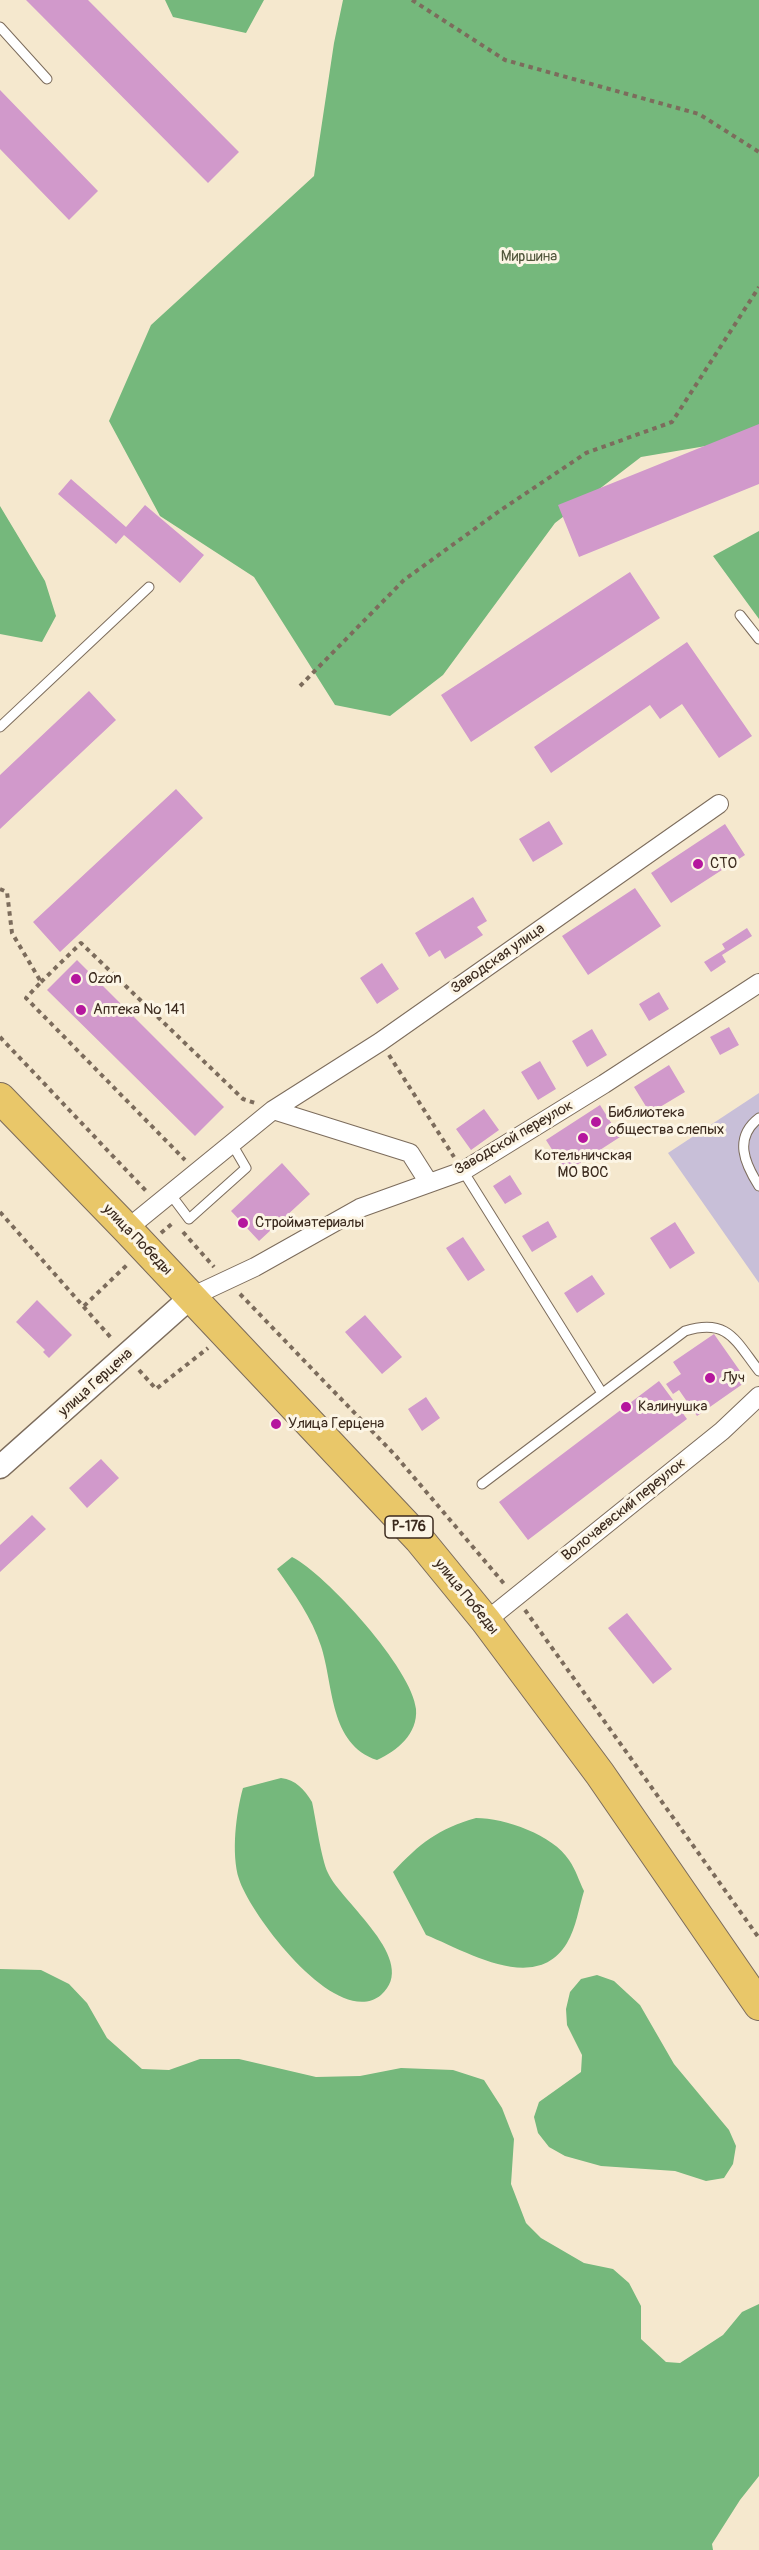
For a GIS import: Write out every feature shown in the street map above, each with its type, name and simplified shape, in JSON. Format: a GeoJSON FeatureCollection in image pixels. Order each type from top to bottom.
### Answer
{"type":"FeatureCollection","features":[{"type":"Feature","properties":{"kind":"highway","name":"улица Победы"},"geometry":{"type":"LineString","coordinates":[[0,1098],[127,1229],[419,1539],[486,1621],[600,1774],[759,2005]]}},
{"type":"Feature","properties":{"kind":"street","name":"Заводская улица"},"geometry":{"type":"LineString","coordinates":[[127,1229],[273,1110],[380,1042],[719,804]]}},
{"type":"Feature","properties":{"kind":"street","name":"Заводской переулок"},"geometry":{"type":"LineString","coordinates":[[191,1297],[255,1267],[360,1208],[463,1171],[604,1084],[759,983]]}},
{"type":"Feature","properties":{"kind":"street"},"geometry":{"type":"LineString","coordinates":[[273,1110],[410,1153],[429,1183]]}},
{"type":"Feature","properties":{"kind":"street","name":"улица Герцена"},"geometry":{"type":"LineString","coordinates":[[0,1467],[191,1297]]}},
{"type":"Feature","properties":{"kind":"street","name":"Волочаевский переулок"},"geometry":{"type":"LineString","coordinates":[[486,1621],[713,1439],[759,1396]]}},
{"type":"Feature","properties":{"kind":"lane"},"geometry":{"type":"LineString","coordinates":[[0,27],[47,79]]}},
{"type":"Feature","properties":{"kind":"lane"},"geometry":{"type":"LineString","coordinates":[[0,727],[149,587]]}},
{"type":"Feature","properties":{"kind":"lane"},"geometry":{"type":"LineString","coordinates":[[741,615],[759,639]]}},
{"type":"Feature","properties":{"kind":"lane"},"geometry":{"type":"LineString","coordinates":[[759,1118],[752,1124],[744,1143],[745,1164],[759,1186]]}},
{"type":"Feature","properties":{"kind":"lane"},"geometry":{"type":"LineString","coordinates":[[165,1200],[189,1219],[246,1168],[232,1144]]}},
{"type":"Feature","properties":{"kind":"lane"},"geometry":{"type":"LineString","coordinates":[[463,1171],[602,1393]]}},
{"type":"Feature","properties":{"kind":"lane"},"geometry":{"type":"LineString","coordinates":[[482,1484],[685,1331],[703,1325],[719,1327],[732,1337],[759,1371]]}},
{"type":"Feature","properties":{"kind":"path"},"geometry":{"type":"LineString","coordinates":[[412,0],[505,60],[699,114],[759,152]]}},
{"type":"Feature","properties":{"kind":"path"},"geometry":{"type":"LineString","coordinates":[[300,686],[404,580],[498,512],[586,453],[672,422],[759,287]]}},
{"type":"Feature","properties":{"kind":"path"},"geometry":{"type":"LineString","coordinates":[[0,889],[7,892],[12,933],[41,982]]}},
{"type":"Feature","properties":{"kind":"path"},"geometry":{"type":"LineString","coordinates":[[198,1173],[26,998],[81,943],[243,1099],[273,1110]]}},
{"type":"Feature","properties":{"kind":"path"},"geometry":{"type":"LineString","coordinates":[[0,1037],[165,1200]]}},
{"type":"Feature","properties":{"kind":"path"},"geometry":{"type":"LineString","coordinates":[[380,1042],[463,1171]]}},
{"type":"Feature","properties":{"kind":"path"},"geometry":{"type":"LineString","coordinates":[[0,1212],[156,1389],[226,1334],[252,1307]]}},
{"type":"Feature","properties":{"kind":"shaded area"},"geometry":{"type":"Polygon","coordinates":[[[759,1093],[759,1283],[668,1153],[759,1093]]]}},
{"type":"Feature","properties":{"kind":"green space"},"geometry":{"type":"Polygon","coordinates":[[[165,0],[264,0],[246,33],[173,17],[165,0]]]}},
{"type":"Feature","properties":{"kind":"green space","name":"Миршина"},"geometry":{"type":"Polygon","coordinates":[[[343,0],[759,0],[759,437],[641,457],[555,523],[443,675],[390,716],[335,705],[254,577],[160,516],[109,421],[151,325],[314,176],[334,43],[343,0]]]}},
{"type":"Feature","properties":{"kind":"green space"},"geometry":{"type":"Polygon","coordinates":[[[0,506],[45,581],[56,616],[42,642],[0,634],[0,506]]]}},
{"type":"Feature","properties":{"kind":"green space"},"geometry":{"type":"Polygon","coordinates":[[[759,531],[759,619],[713,556],[759,531]]]}},
{"type":"Feature","properties":{"kind":"green space"},"geometry":{"type":"Polygon","coordinates":[[[292,1557],[325,1582],[366,1625],[400,1671],[411,1692],[416,1718],[410,1734],[392,1752],[377,1760],[361,1752],[350,1741],[342,1727],[336,1712],[321,1646],[313,1626],[277,1569],[292,1557]]]}},
{"type":"Feature","properties":{"kind":"green space"},"geometry":{"type":"Polygon","coordinates":[[[281,1778],[299,1786],[312,1802],[328,1873],[385,1949],[391,1966],[391,1981],[381,1995],[363,2002],[342,1997],[320,1983],[277,1941],[246,1896],[239,1879],[235,1858],[238,1809],[243,1788],[281,1778]]]}},
{"type":"Feature","properties":{"kind":"green space"},"geometry":{"type":"Polygon","coordinates":[[[476,1818],[514,1825],[552,1843],[569,1860],[584,1891],[567,1943],[554,1958],[538,1966],[519,1968],[500,1964],[426,1935],[393,1872],[430,1838],[476,1818]]]}},
{"type":"Feature","properties":{"kind":"green space"},"geometry":{"type":"Polygon","coordinates":[[[0,1969],[41,1970],[69,1984],[87,2003],[107,2038],[142,2069],[169,2070],[200,2059],[239,2059],[316,2077],[360,2076],[401,2068],[453,2070],[484,2080],[502,2108],[514,2139],[511,2184],[526,2223],[541,2238],[584,2263],[613,2269],[629,2283],[641,2306],[641,2339],[666,2362],[680,2363],[723,2335],[742,2312],[759,2304],[759,2476],[740,2500],[712,2544],[713,2550],[0,2550],[0,1969]]]}},
{"type":"Feature","properties":{"kind":"green space"},"geometry":{"type":"Polygon","coordinates":[[[597,1975],[614,1981],[640,2005],[674,2064],[729,2130],[736,2146],[733,2164],[724,2178],[706,2181],[675,2171],[601,2166],[565,2156],[549,2147],[538,2133],[534,2117],[539,2102],[581,2072],[582,2055],[567,2025],[566,2009],[570,1992],[581,1979],[597,1975]]]}},
{"type":"Feature","properties":{"kind":"building"},"geometry":{"type":"Polygon","coordinates":[[[26,0],[88,0],[239,152],[208,183],[26,0]]]}},
{"type":"Feature","properties":{"kind":"building"},"geometry":{"type":"Polygon","coordinates":[[[0,90],[98,191],[69,220],[0,149],[0,90]]]}},
{"type":"Feature","properties":{"kind":"building"},"geometry":{"type":"Polygon","coordinates":[[[759,424],[759,484],[579,557],[558,505],[759,424]]]}},
{"type":"Feature","properties":{"kind":"building"},"geometry":{"type":"Polygon","coordinates":[[[71,479],[126,527],[145,505],[204,555],[180,583],[124,535],[116,544],[58,494],[71,479]]]}},
{"type":"Feature","properties":{"kind":"building"},"geometry":{"type":"Polygon","coordinates":[[[630,572],[660,618],[471,742],[441,695],[630,572]]]}},
{"type":"Feature","properties":{"kind":"building"},"geometry":{"type":"Polygon","coordinates":[[[687,642],[752,736],[719,758],[682,704],[660,719],[650,705],[551,773],[534,747],[687,642]]]}},
{"type":"Feature","properties":{"kind":"building"},"geometry":{"type":"Polygon","coordinates":[[[89,691],[116,720],[0,829],[0,775],[89,691]]]}},
{"type":"Feature","properties":{"kind":"building"},"geometry":{"type":"Polygon","coordinates":[[[176,789],[203,818],[60,952],[33,922],[176,789]]]}},
{"type":"Feature","properties":{"kind":"building"},"geometry":{"type":"Polygon","coordinates":[[[549,821],[563,844],[533,862],[519,839],[549,821]]]}},
{"type":"Feature","properties":{"kind":"building","name":"СТО"},"geometry":{"type":"Polygon","coordinates":[[[725,824],[745,855],[671,903],[651,873],[725,824]]]}},
{"type":"Feature","properties":{"kind":"building"},"geometry":{"type":"Polygon","coordinates":[[[635,888],[661,926],[588,975],[562,936],[635,888]]]}},
{"type":"Feature","properties":{"kind":"building"},"geometry":{"type":"Polygon","coordinates":[[[473,897],[487,921],[477,927],[483,935],[445,959],[440,950],[429,957],[415,933],[473,897]]]}},
{"type":"Feature","properties":{"kind":"building"},"geometry":{"type":"Polygon","coordinates":[[[747,928],[752,936],[722,955],[726,962],[711,972],[704,962],[725,949],[722,944],[747,928]]]}},
{"type":"Feature","properties":{"kind":"building"},"geometry":{"type":"Polygon","coordinates":[[[77,960],[224,1107],[195,1136],[47,990],[77,960]]]}},
{"type":"Feature","properties":{"kind":"building"},"geometry":{"type":"Polygon","coordinates":[[[382,963],[399,989],[377,1004],[360,978],[382,963]]]}},
{"type":"Feature","properties":{"kind":"building"},"geometry":{"type":"Polygon","coordinates":[[[659,992],[669,1009],[649,1021],[639,1004],[659,992]]]}},
{"type":"Feature","properties":{"kind":"building"},"geometry":{"type":"Polygon","coordinates":[[[729,1027],[739,1045],[720,1055],[710,1037],[729,1027]]]}},
{"type":"Feature","properties":{"kind":"building"},"geometry":{"type":"Polygon","coordinates":[[[592,1029],[607,1055],[587,1067],[572,1041],[592,1029]]]}},
{"type":"Feature","properties":{"kind":"building"},"geometry":{"type":"Polygon","coordinates":[[[540,1061],[556,1089],[538,1100],[521,1072],[540,1061]]]}},
{"type":"Feature","properties":{"kind":"building"},"geometry":{"type":"Polygon","coordinates":[[[669,1065],[685,1092],[650,1113],[634,1087],[669,1065]]]}},
{"type":"Feature","properties":{"kind":"building","name":"Котельничская МО ВОС"},"geometry":{"type":"Polygon","coordinates":[[[600,1105],[620,1137],[566,1172],[546,1140],[600,1105]]]}},
{"type":"Feature","properties":{"kind":"building"},"geometry":{"type":"Polygon","coordinates":[[[484,1109],[499,1130],[471,1150],[456,1129],[484,1109]]]}},
{"type":"Feature","properties":{"kind":"building"},"geometry":{"type":"Polygon","coordinates":[[[282,1163],[310,1194],[259,1241],[231,1211],[282,1163]]]}},
{"type":"Feature","properties":{"kind":"building"},"geometry":{"type":"Polygon","coordinates":[[[510,1175],[522,1194],[505,1204],[493,1186],[510,1175]]]}},
{"type":"Feature","properties":{"kind":"building"},"geometry":{"type":"Polygon","coordinates":[[[548,1221],[557,1237],[532,1252],[522,1236],[548,1221]]]}},
{"type":"Feature","properties":{"kind":"building"},"geometry":{"type":"Polygon","coordinates":[[[675,1222],[695,1253],[670,1269],[650,1238],[675,1222]]]}},
{"type":"Feature","properties":{"kind":"building"},"geometry":{"type":"Polygon","coordinates":[[[463,1237],[485,1270],[468,1281],[446,1248],[463,1237]]]}},
{"type":"Feature","properties":{"kind":"building"},"geometry":{"type":"Polygon","coordinates":[[[592,1275],[605,1294],[577,1313],[564,1293],[592,1275]]]}},
{"type":"Feature","properties":{"kind":"building"},"geometry":{"type":"Polygon","coordinates":[[[37,1300],[72,1335],[49,1358],[43,1352],[45,1350],[16,1322],[37,1300]]]}},
{"type":"Feature","properties":{"kind":"building"},"geometry":{"type":"Polygon","coordinates":[[[365,1315],[402,1357],[382,1374],[345,1332],[365,1315]]]}},
{"type":"Feature","properties":{"kind":"building","name":"Луч"},"geometry":{"type":"Polygon","coordinates":[[[714,1334],[747,1381],[697,1416],[679,1390],[673,1394],[666,1384],[681,1374],[673,1362],[714,1334]]]}},
{"type":"Feature","properties":{"kind":"building"},"geometry":{"type":"Polygon","coordinates":[[[659,1381],[687,1419],[528,1540],[499,1502],[659,1381]]]}},
{"type":"Feature","properties":{"kind":"building"},"geometry":{"type":"Polygon","coordinates":[[[426,1397],[440,1418],[422,1431],[408,1409],[426,1397]]]}},
{"type":"Feature","properties":{"kind":"building"},"geometry":{"type":"Polygon","coordinates":[[[101,1459],[119,1478],[87,1508],[69,1488],[101,1459]]]}},
{"type":"Feature","properties":{"kind":"building"},"geometry":{"type":"Polygon","coordinates":[[[32,1515],[46,1529],[0,1572],[0,1545],[32,1515]]]}},
{"type":"Feature","properties":{"kind":"building"},"geometry":{"type":"Polygon","coordinates":[[[627,1613],[672,1669],[653,1684],[608,1628],[627,1613]]]}},
{"type":"Feature","properties":{"kind":"place","name":"СТО"},"geometry":{"type":"Point","coordinates":[698,864]}},
{"type":"Feature","properties":{"kind":"place","name":"Ozon"},"geometry":{"type":"Point","coordinates":[76,979]}},
{"type":"Feature","properties":{"kind":"place","name":"Аптека № 141"},"geometry":{"type":"Point","coordinates":[81,1010]}},
{"type":"Feature","properties":{"kind":"place","name":"Библиотека общества слепых"},"geometry":{"type":"Point","coordinates":[596,1122]}},
{"type":"Feature","properties":{"kind":"place","name":"Котельничская МО ВОС"},"geometry":{"type":"Point","coordinates":[583,1138]}},
{"type":"Feature","properties":{"kind":"place","name":"Стройматериалы"},"geometry":{"type":"Point","coordinates":[243,1223]}},
{"type":"Feature","properties":{"kind":"place","name":"Луч"},"geometry":{"type":"Point","coordinates":[710,1378]}},
{"type":"Feature","properties":{"kind":"place","name":"Калинушка"},"geometry":{"type":"Point","coordinates":[626,1407]}},
{"type":"Feature","properties":{"kind":"place","name":"Улица Герцена"},"geometry":{"type":"Point","coordinates":[276,1424]}}]}
